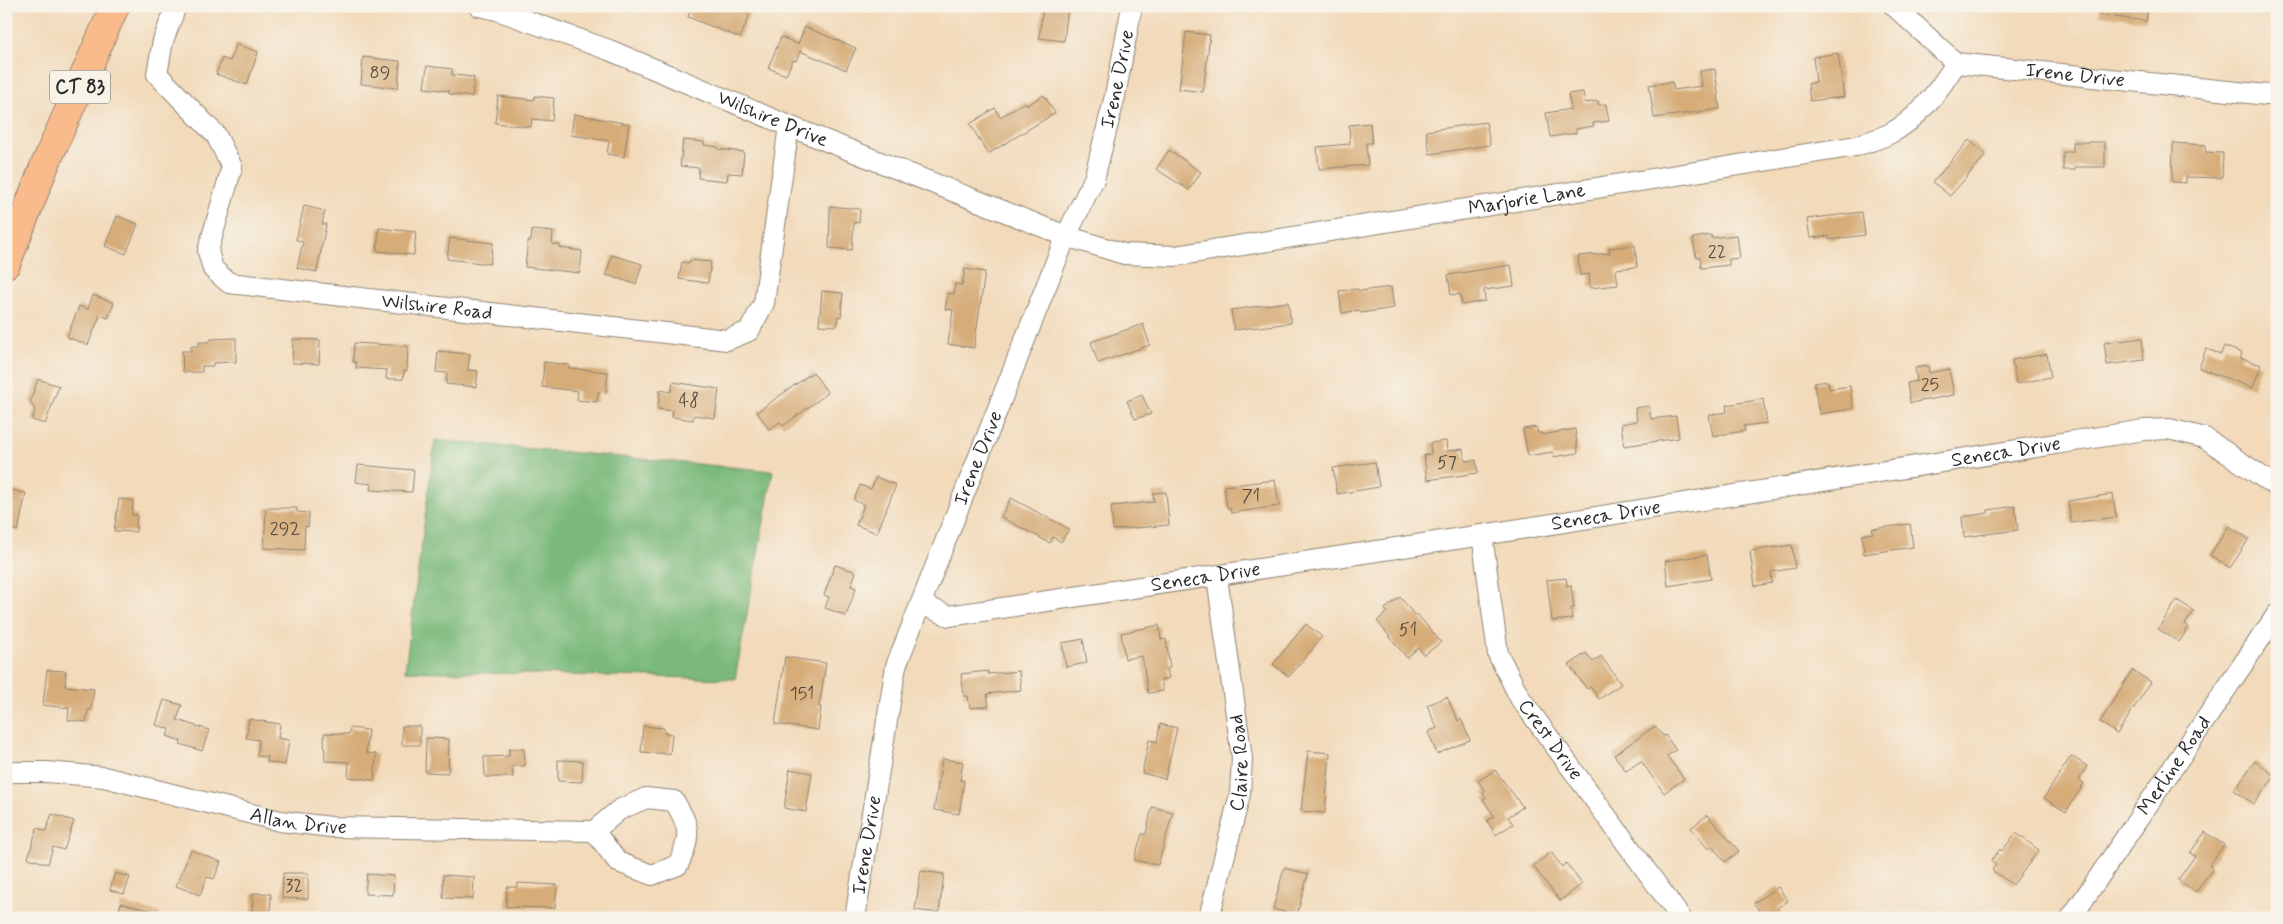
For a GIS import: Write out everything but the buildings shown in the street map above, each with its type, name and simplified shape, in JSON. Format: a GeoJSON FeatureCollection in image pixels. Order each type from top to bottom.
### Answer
{"type":"FeatureCollection","features":[{"type":"Feature","properties":{"kind":"main road","name":"CT 83"},"geometry":{"type":"LineString","coordinates":[[6,264],[44,167],[115,6]]}},
{"type":"Feature","properties":{"kind":"street","name":"Wilshire Road"},"geometry":{"type":"LineString","coordinates":[[176,6],[163,41],[157,74],[216,134],[232,167],[208,251],[213,269],[229,283],[727,340],[749,331],[764,303],[790,126]]}},
{"type":"Feature","properties":{"kind":"street","name":"Wilshire Drive"},"geometry":{"type":"LineString","coordinates":[[479,6],[497,10],[609,50],[790,126],[1066,236]]}},
{"type":"Feature","properties":{"kind":"street","name":"Irene Drive"},"geometry":{"type":"LineString","coordinates":[[855,918],[896,666],[1066,236],[1094,180],[1115,96],[1132,6]]}},
{"type":"Feature","properties":{"kind":"street"},"geometry":{"type":"LineString","coordinates":[[1894,6],[1956,63]]}},
{"type":"Feature","properties":{"kind":"street","name":"Irene Drive"},"geometry":{"type":"LineString","coordinates":[[1956,63],[2277,96]]}},
{"type":"Feature","properties":{"kind":"street","name":"Marjorie Lane"},"geometry":{"type":"LineString","coordinates":[[1066,236],[1124,254],[1175,256],[1856,146],[1890,134],[1913,117],[1940,88],[1956,63]]}},
{"type":"Feature","properties":{"kind":"street","name":"Seneca Drive"},"geometry":{"type":"LineString","coordinates":[[921,604],[949,616],[1482,536],[2144,430],[2169,429],[2206,438],[2277,487]]}},
{"type":"Feature","properties":{"kind":"street","name":"Crest Drive"},"geometry":{"type":"LineString","coordinates":[[1482,536],[1498,654],[1520,698],[1681,918]]}},
{"type":"Feature","properties":{"kind":"street","name":"Claire Road"},"geometry":{"type":"LineString","coordinates":[[1209,918],[1240,794],[1242,758],[1216,577]]}},
{"type":"Feature","properties":{"kind":"street","name":"Merline Road"},"geometry":{"type":"LineString","coordinates":[[2071,918],[2277,614]]}},
{"type":"Feature","properties":{"kind":"street","name":"Allan Drive"},"geometry":{"type":"LineString","coordinates":[[6,772],[47,772],[104,777],[280,821],[331,827],[594,831]]}},
{"type":"Feature","properties":{"kind":"street"},"geometry":{"type":"LineString","coordinates":[[646,798],[674,801],[686,820],[688,843],[678,864],[652,874],[618,862],[594,831],[619,810],[646,798]]}},
{"type":"Feature","properties":{"kind":"green space"},"geometry":{"type":"Polygon","coordinates":[[[435,440],[773,471],[735,679],[405,671],[435,440]]]}}]}
